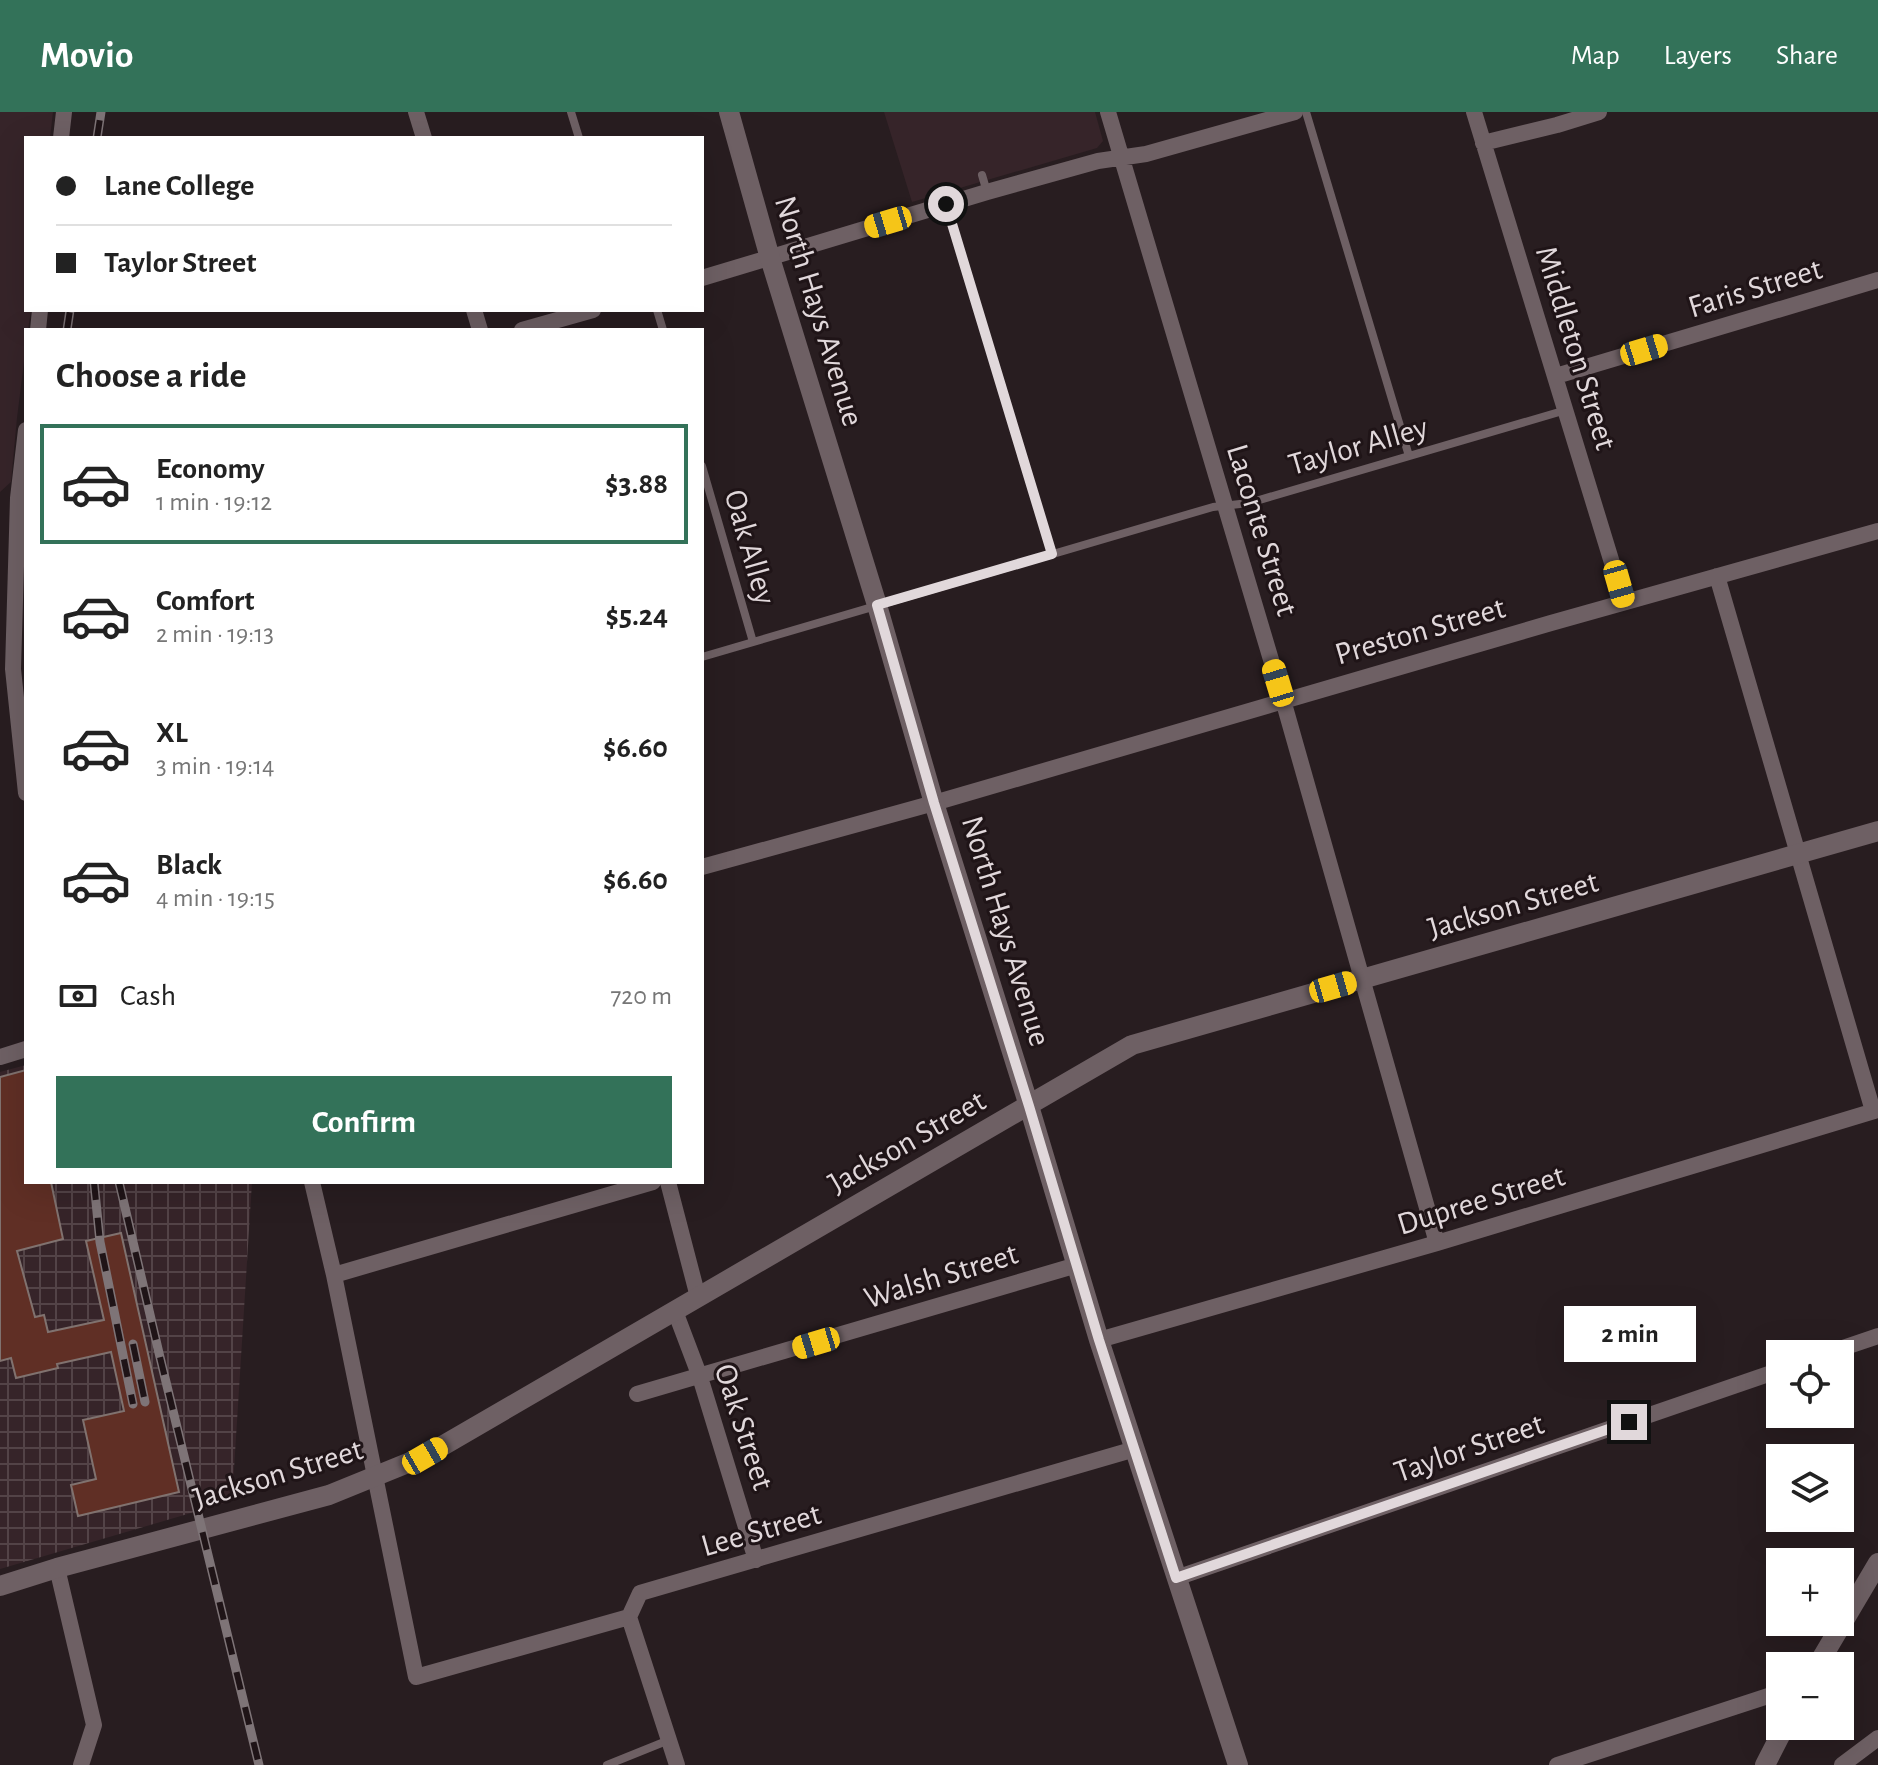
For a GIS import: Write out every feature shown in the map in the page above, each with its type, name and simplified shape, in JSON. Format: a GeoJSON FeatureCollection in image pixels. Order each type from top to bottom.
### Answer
{"type":"FeatureCollection","features":[{"type":"Feature","properties":{"kind":"street"},"geometry":{"type":"LineString","coordinates":[[61,136],[64,112]]}},
{"type":"Feature","properties":{"kind":"street"},"geometry":{"type":"LineString","coordinates":[[416,112],[423,136]]}},
{"type":"Feature","properties":{"kind":"street","name":"North Hays Avenue"},"geometry":{"type":"LineString","coordinates":[[729,112],[934,803],[1099,1340],[1238,1765]]}},
{"type":"Feature","properties":{"kind":"street","name":"Laconte Street"},"geometry":{"type":"LineString","coordinates":[[1108,112],[1283,700],[1437,1243]]}},
{"type":"Feature","properties":{"kind":"street"},"geometry":{"type":"LineString","coordinates":[[704,277],[946,204],[985,184],[1105,159],[1146,154],[1295,112]]}},
{"type":"Feature","properties":{"kind":"street","name":"Middleton Street"},"geometry":{"type":"LineString","coordinates":[[1474,112],[1624,602]]}},
{"type":"Feature","properties":{"kind":"street"},"geometry":{"type":"LineString","coordinates":[[1483,143],[1599,112]]}},
{"type":"Feature","properties":{"kind":"street","name":"Faris Street"},"geometry":{"type":"LineString","coordinates":[[1556,376],[1878,280]]}},
{"type":"Feature","properties":{"kind":"street"},"geometry":{"type":"LineString","coordinates":[[529,328],[586,312]]}},
{"type":"Feature","properties":{"kind":"street"},"geometry":{"type":"LineString","coordinates":[[24,447],[6,671],[24,781]]}},
{"type":"Feature","properties":{"kind":"street"},"geometry":{"type":"LineString","coordinates":[[0,503],[18,498]]}},
{"type":"Feature","properties":{"kind":"street","name":"Preston Street"},"geometry":{"type":"LineString","coordinates":[[704,866],[1878,531]]}},
{"type":"Feature","properties":{"kind":"street"},"geometry":{"type":"LineString","coordinates":[[1717,576],[1875,1111]]}},
{"type":"Feature","properties":{"kind":"street","name":"Jackson Street"},"geometry":{"type":"LineString","coordinates":[[0,1586],[329,1495],[425,1456],[1132,1045],[1878,831]]}},
{"type":"Feature","properties":{"kind":"street"},"geometry":{"type":"LineString","coordinates":[[0,1057],[24,1050]]}},
{"type":"Feature","properties":{"kind":"street","name":"Dupree Street"},"geometry":{"type":"LineString","coordinates":[[1099,1340],[1437,1243],[1875,1111]]}},
{"type":"Feature","properties":{"kind":"street"},"geometry":{"type":"LineString","coordinates":[[312,1184],[416,1677],[629,1617],[677,1765]]}},
{"type":"Feature","properties":{"kind":"street"},"geometry":{"type":"LineString","coordinates":[[334,1275],[646,1184]]}},
{"type":"Feature","properties":{"kind":"street"},"geometry":{"type":"LineString","coordinates":[[669,1184],[698,1297]]}},
{"type":"Feature","properties":{"kind":"street","name":"Walsh Street"},"geometry":{"type":"LineString","coordinates":[[637,1394],[1077,1265]]}},
{"type":"Feature","properties":{"kind":"street","name":"Oak Street"},"geometry":{"type":"LineString","coordinates":[[675,1311],[700,1377],[756,1560]]}},
{"type":"Feature","properties":{"kind":"street"},"geometry":{"type":"LineString","coordinates":[[1854,1344],[1878,1336]]}},
{"type":"Feature","properties":{"kind":"street","name":"Taylor Street"},"geometry":{"type":"LineString","coordinates":[[1176,1578],[1766,1375]]}},
{"type":"Feature","properties":{"kind":"street","name":"Lee Street"},"geometry":{"type":"LineString","coordinates":[[629,1617],[640,1593],[1135,1449]]}},
{"type":"Feature","properties":{"kind":"street"},"geometry":{"type":"LineString","coordinates":[[1825,1652],[1878,1563]]}},
{"type":"Feature","properties":{"kind":"street"},"geometry":{"type":"LineString","coordinates":[[57,1568],[94,1725],[81,1765]]}},
{"type":"Feature","properties":{"kind":"street"},"geometry":{"type":"LineString","coordinates":[[1557,1765],[1766,1697]]}},
{"type":"Feature","properties":{"kind":"street"},"geometry":{"type":"LineString","coordinates":[[1842,1765],[1878,1738]]}},
{"type":"Feature","properties":{"kind":"street"},"geometry":{"type":"LineString","coordinates":[[1765,1765],[1778,1740]]}},
{"type":"Feature","properties":{"kind":"lane"},"geometry":{"type":"LineString","coordinates":[[571,112],[578,136]]}},
{"type":"Feature","properties":{"kind":"lane"},"geometry":{"type":"LineString","coordinates":[[1306,112],[1409,456]]}},
{"type":"Feature","properties":{"kind":"lane"},"geometry":{"type":"LineString","coordinates":[[946,204],[1052,554]]}},
{"type":"Feature","properties":{"kind":"lane","name":"Taylor Alley"},"geometry":{"type":"LineString","coordinates":[[704,656],[1052,554],[1225,505],[1249,503],[1566,410]]}},
{"type":"Feature","properties":{"kind":"lane","name":"Oak Alley"},"geometry":{"type":"LineString","coordinates":[[704,473],[753,642]]}},
{"type":"Feature","properties":{"kind":"lane"},"geometry":{"type":"LineString","coordinates":[[607,1765],[669,1740]]}},
{"type":"Feature","properties":{"kind":"shaded area"},"geometry":{"type":"Polygon","coordinates":[[[0,112],[53,112],[50,136],[24,136],[24,312],[31,312],[28,328],[24,328],[24,362],[11,482],[0,492],[0,112]]]}},
{"type":"Feature","properties":{"kind":"shaded area"},"geometry":{"type":"Polygon","coordinates":[[[884,112],[1095,112],[1103,141],[1097,148],[912,202],[884,112]]]}},
{"type":"Feature","properties":{"kind":"shaded area"},"geometry":{"type":"Polygon","coordinates":[[[24,1066],[24,1184],[252,1184],[232,1501],[0,1569],[0,1072],[24,1066]]]}},
{"type":"Feature","properties":{"kind":"building"},"geometry":{"type":"Polygon","coordinates":[[[24,1071],[24,1184],[51,1184],[63,1239],[17,1251],[35,1317],[44,1315],[48,1332],[104,1320],[86,1241],[121,1233],[179,1492],[78,1516],[71,1485],[96,1479],[83,1420],[124,1411],[111,1352],[57,1364],[58,1368],[16,1378],[11,1358],[0,1361],[0,1077],[24,1071]]]}},
{"type":"Feature","properties":{"kind":"railway"},"geometry":{"type":"LineString","coordinates":[[97,136],[101,112]]}},
{"type":"Feature","properties":{"kind":"railway"},"geometry":{"type":"LineString","coordinates":[[67,328],[70,312]]}},
{"type":"Feature","properties":{"kind":"railway"},"geometry":{"type":"LineString","coordinates":[[94,1184],[100,1242],[133,1404]]}},
{"type":"Feature","properties":{"kind":"railway"},"geometry":{"type":"LineString","coordinates":[[119,1184],[259,1765]]}},
{"type":"Feature","properties":{"kind":"railway"},"geometry":{"type":"LineString","coordinates":[[133,1344],[145,1402]]}},
{"type":"Feature","properties":{"kind":"route"},"geometry":{"type":"LineString","coordinates":[[946,204],[1052,554],[877,605],[934,803],[1099,1340],[1176,1578],[1629,1422]]}}]}
